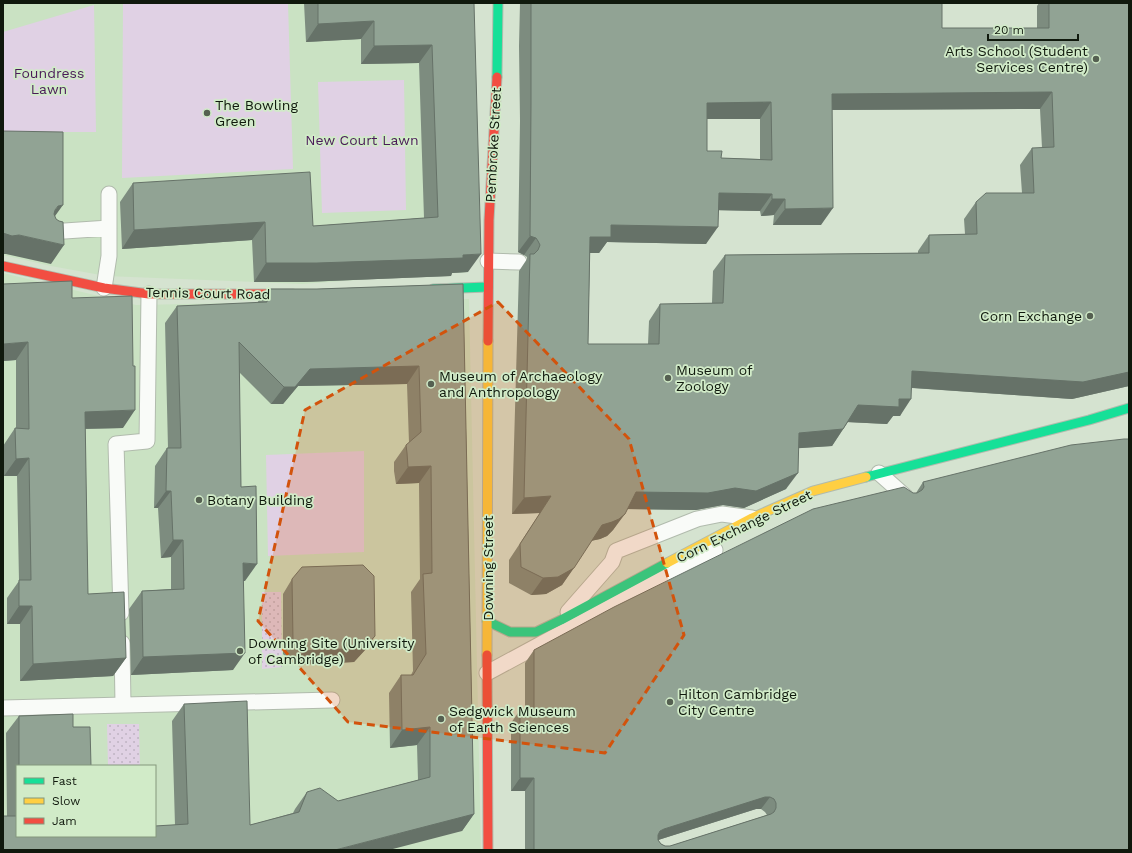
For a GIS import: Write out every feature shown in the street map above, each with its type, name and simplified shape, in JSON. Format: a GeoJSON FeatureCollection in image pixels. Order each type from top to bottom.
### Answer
{"type":"FeatureCollection","features":[{"type":"Feature","properties":{"kind":"street","name":"Pembroke Street"},"geometry":{"type":"LineString","coordinates":[[488,287],[489,220],[497,69],[498,3]]}},
{"type":"Feature","properties":{"kind":"street","name":"Tennis Court Road"},"geometry":{"type":"LineString","coordinates":[[3,266],[105,282],[149,294],[304,294]]}},
{"type":"Feature","properties":{"kind":"street"},"geometry":{"type":"LineString","coordinates":[[424,289],[488,287]]}},
{"type":"Feature","properties":{"kind":"street","name":"Downing Street"},"geometry":{"type":"LineString","coordinates":[[488,287],[488,850]]}},
{"type":"Feature","properties":{"kind":"street","name":"Corn Exchange Street"},"geometry":{"type":"LineString","coordinates":[[487,621],[510,632],[536,632],[813,491],[878,473],[1089,420],[1129,408]]}},
{"type":"Feature","properties":{"kind":"lane"},"geometry":{"type":"LineString","coordinates":[[105,282],[109,256],[109,194]]}},
{"type":"Feature","properties":{"kind":"lane"},"geometry":{"type":"LineString","coordinates":[[50,232],[109,228]]}},
{"type":"Feature","properties":{"kind":"lane"},"geometry":{"type":"LineString","coordinates":[[488,261],[519,262]]}},
{"type":"Feature","properties":{"kind":"lane"},"geometry":{"type":"LineString","coordinates":[[123,705],[116,444],[147,441],[149,294]]}},
{"type":"Feature","properties":{"kind":"lane"},"geometry":{"type":"LineString","coordinates":[[878,473],[906,497]]}},
{"type":"Feature","properties":{"kind":"lane"},"geometry":{"type":"LineString","coordinates":[[561,620],[612,562],[616,551],[697,519],[722,514],[745,526]]}},
{"type":"Feature","properties":{"kind":"lane"},"geometry":{"type":"LineString","coordinates":[[487,673],[745,526]]}},
{"type":"Feature","properties":{"kind":"lane"},"geometry":{"type":"LineString","coordinates":[[3,708],[332,700]]}},
{"type":"Feature","properties":{"kind":"highlighted area"},"geometry":{"type":"Polygon","coordinates":[[[498,302],[629,439],[684,635],[605,753],[348,722],[258,621],[305,410],[498,302]]]}},
{"type":"Feature","properties":{"kind":"shaded area"},"geometry":{"type":"Polygon","coordinates":[[[3,3],[461,3],[468,272],[302,284],[106,276],[3,255],[3,3]]]}},
{"type":"Feature","properties":{"kind":"shaded area","name":"Downing Site (University of Cambridge)"},"geometry":{"type":"Polygon","coordinates":[[[3,273],[136,305],[469,299],[481,849],[3,850],[3,273]]]}},
{"type":"Feature","properties":{"kind":"green space","name":"The Bowling Green"},"geometry":{"type":"Polygon","coordinates":[[[123,3],[288,3],[293,169],[122,178],[123,3]]]}},
{"type":"Feature","properties":{"kind":"green space","name":"Foundress Lawn"},"geometry":{"type":"Polygon","coordinates":[[[94,5],[96,132],[3,132],[3,32],[94,5]]]}},
{"type":"Feature","properties":{"kind":"green space","name":"New Court Lawn"},"geometry":{"type":"Polygon","coordinates":[[[404,80],[406,210],[322,213],[318,82],[404,80]]]}},
{"type":"Feature","properties":{"kind":"green space"},"geometry":{"type":"Polygon","coordinates":[[[364,451],[364,552],[268,556],[266,455],[364,451]]]}},
{"type":"Feature","properties":{"kind":"green space"},"geometry":{"type":"Polygon","coordinates":[[[262,592],[281,592],[282,667],[262,669],[262,592]]]}},
{"type":"Feature","properties":{"kind":"green space"},"geometry":{"type":"Polygon","coordinates":[[[107,724],[139,724],[140,765],[108,765],[107,724]]]}},
{"type":"Feature","properties":{"kind":"building"},"geometry":{"type":"Polygon","coordinates":[[[318,3],[474,3],[481,254],[463,255],[463,258],[317,263],[266,263],[265,222],[134,230],[133,183],[310,172],[313,226],[438,217],[432,45],[374,46],[374,21],[318,24],[318,3]]]}},
{"type":"Feature","properties":{"kind":"building"},"geometry":{"type":"Polygon","coordinates":[[[531,3],[942,3],[942,28],[1049,28],[1049,3],[1129,3],[1129,372],[1083,382],[912,371],[911,399],[899,399],[899,407],[858,405],[843,429],[799,433],[798,473],[756,491],[735,488],[708,493],[636,492],[625,514],[619,519],[602,525],[574,568],[558,577],[543,578],[521,567],[520,544],[551,496],[524,498],[530,254],[534,254],[540,245],[536,238],[530,236],[531,3]],[[1052,92],[832,94],[833,208],[785,209],[785,199],[772,199],[772,194],[719,193],[718,227],[611,225],[611,237],[590,237],[588,344],[659,344],[660,304],[723,303],[725,255],[929,253],[929,235],[977,234],[976,202],[986,193],[1034,193],[1032,148],[1054,147],[1052,92]],[[771,102],[707,103],[707,151],[722,151],[721,158],[772,160],[771,102]]]}},
{"type":"Feature","properties":{"kind":"building"},"geometry":{"type":"Polygon","coordinates":[[[3,131],[63,132],[63,205],[58,206],[54,214],[56,219],[63,222],[64,245],[19,235],[12,236],[3,233],[3,131]]]}},
{"type":"Feature","properties":{"kind":"building"},"geometry":{"type":"Polygon","coordinates":[[[72,281],[72,298],[132,296],[135,410],[85,412],[88,594],[124,592],[126,658],[33,664],[32,606],[19,606],[19,580],[31,580],[29,458],[16,459],[15,428],[29,429],[28,342],[3,344],[3,284],[72,281]]]}},
{"type":"Feature","properties":{"kind":"building"},"geometry":{"type":"Polygon","coordinates":[[[463,284],[474,814],[335,850],[3,850],[3,816],[16,816],[16,837],[156,837],[156,826],[188,824],[184,704],[247,701],[250,825],[299,812],[307,792],[320,788],[338,801],[430,777],[430,727],[402,730],[401,675],[413,675],[426,654],[423,574],[432,573],[431,466],[408,467],[406,445],[421,432],[419,366],[310,369],[295,387],[284,387],[239,342],[241,487],[256,486],[257,564],[243,563],[245,653],[143,657],[142,591],[184,589],[183,540],[173,540],[171,491],[166,491],[167,448],[181,448],[177,306],[267,302],[267,289],[317,289],[463,284]]]}},
{"type":"Feature","properties":{"kind":"building"},"geometry":{"type":"Polygon","coordinates":[[[1129,439],[1129,850],[534,850],[534,778],[520,778],[520,710],[534,710],[534,650],[614,607],[813,509],[904,487],[913,493],[917,493],[924,487],[923,482],[1071,445],[1129,439]],[[765,797],[664,829],[660,831],[658,840],[665,846],[670,846],[771,814],[776,808],[776,803],[774,799],[765,797]]]}},
{"type":"Feature","properties":{"kind":"building"},"geometry":{"type":"Polygon","coordinates":[[[363,565],[374,576],[375,636],[364,648],[304,651],[293,640],[292,579],[302,567],[363,565]]]}},
{"type":"Feature","properties":{"kind":"building"},"geometry":{"type":"Polygon","coordinates":[[[73,714],[73,727],[90,727],[91,765],[19,765],[19,716],[73,714]]]}},
{"type":"Feature","properties":{"kind":"traffic: fast"},"geometry":{"type":"LineString","coordinates":[[497,77],[498,3]]}},
{"type":"Feature","properties":{"kind":"traffic: fast"},"geometry":{"type":"LineString","coordinates":[[433,289],[488,287]]}},
{"type":"Feature","properties":{"kind":"traffic: fast"},"geometry":{"type":"LineString","coordinates":[[866,477],[1089,420],[1129,408]]}},
{"type":"Feature","properties":{"kind":"traffic: fast"},"geometry":{"type":"LineString","coordinates":[[487,621],[510,632],[536,632],[667,563]]}},
{"type":"Feature","properties":{"kind":"traffic: slow"},"geometry":{"type":"LineString","coordinates":[[487,655],[488,341]]}},
{"type":"Feature","properties":{"kind":"traffic: slow"},"geometry":{"type":"LineString","coordinates":[[667,563],[752,518],[813,491],[866,477]]}},
{"type":"Feature","properties":{"kind":"traffic: jam"},"geometry":{"type":"LineString","coordinates":[[488,341],[489,220],[497,77]]}},
{"type":"Feature","properties":{"kind":"traffic: jam"},"geometry":{"type":"LineString","coordinates":[[3,266],[104,288],[149,294],[293,294]]}},
{"type":"Feature","properties":{"kind":"traffic: jam"},"geometry":{"type":"LineString","coordinates":[[487,655],[488,850]]}},
{"type":"Feature","properties":{"kind":"place","name":"Arts School (Student Services Centre)"},"geometry":{"type":"Point","coordinates":[1096,59]}},
{"type":"Feature","properties":{"kind":"place","name":"The Bowling Green"},"geometry":{"type":"Point","coordinates":[207,113]}},
{"type":"Feature","properties":{"kind":"place","name":"Corn Exchange"},"geometry":{"type":"Point","coordinates":[1090,316]}},
{"type":"Feature","properties":{"kind":"place","name":"Museum of Zoology"},"geometry":{"type":"Point","coordinates":[668,378]}},
{"type":"Feature","properties":{"kind":"place","name":"Museum of Archaeology and Anthropology"},"geometry":{"type":"Point","coordinates":[431,384]}},
{"type":"Feature","properties":{"kind":"place","name":"Botany Building"},"geometry":{"type":"Point","coordinates":[199,500]}},
{"type":"Feature","properties":{"kind":"place","name":"Downing Site (University of Cambridge)"},"geometry":{"type":"Point","coordinates":[240,651]}},
{"type":"Feature","properties":{"kind":"place","name":"Hilton Cambridge City Centre"},"geometry":{"type":"Point","coordinates":[670,702]}},
{"type":"Feature","properties":{"kind":"place","name":"Sedgwick Museum of Earth Sciences"},"geometry":{"type":"Point","coordinates":[441,719]}}]}
